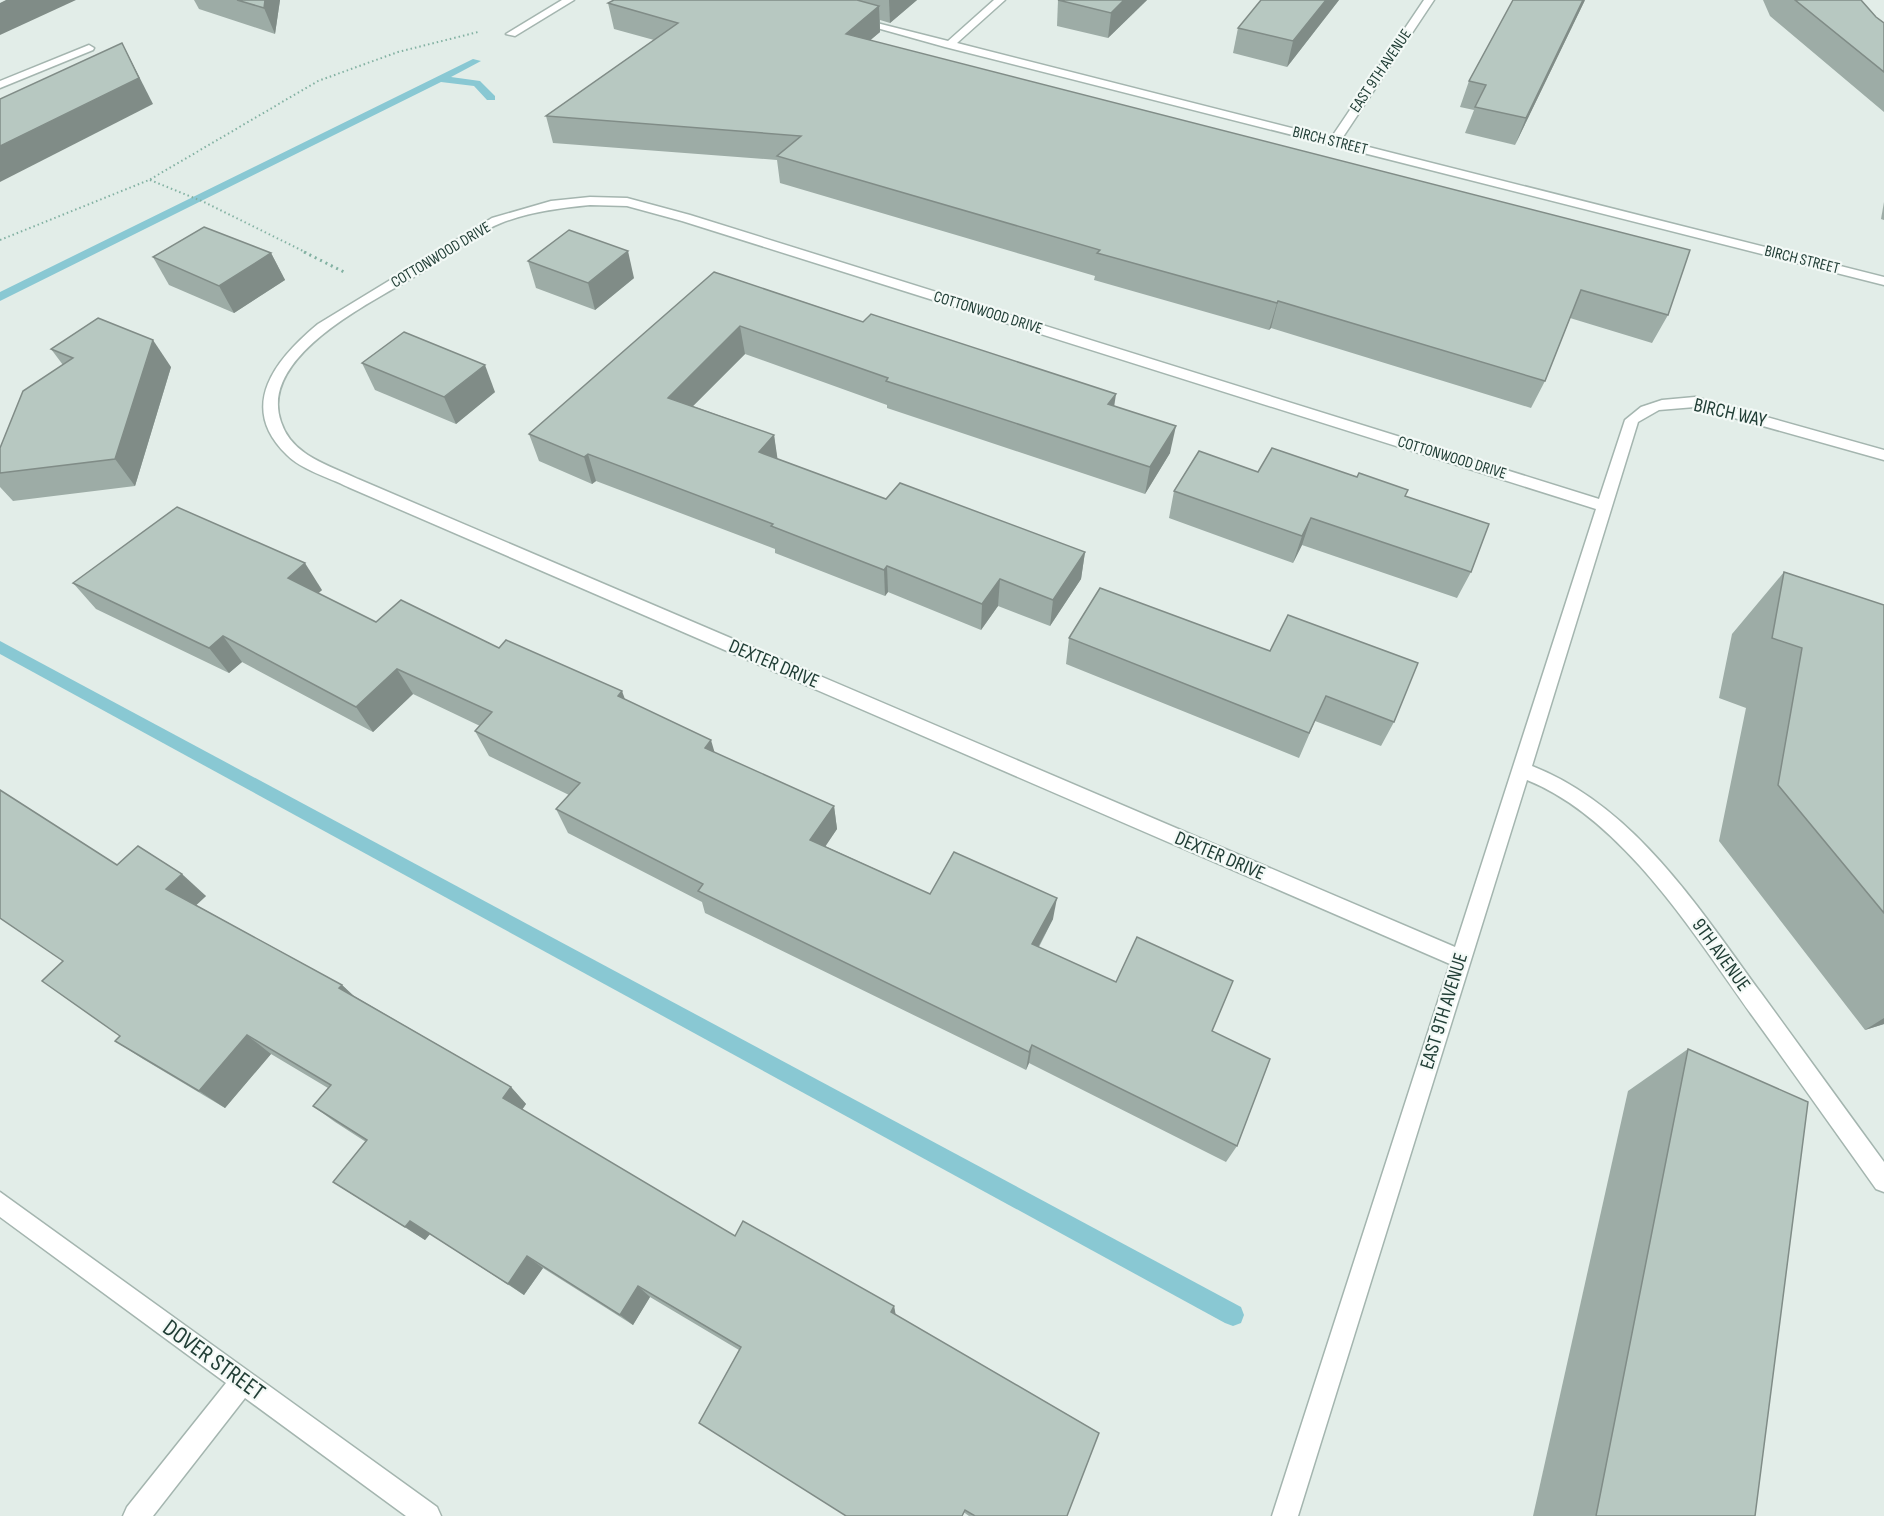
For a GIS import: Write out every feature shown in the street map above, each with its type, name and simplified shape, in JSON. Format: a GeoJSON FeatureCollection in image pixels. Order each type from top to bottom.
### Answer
{"type":"FeatureCollection","features":[{"type":"Feature","properties":{"kind":"street"},"geometry":{"type":"LineString","coordinates":[[512,34],[569,0]]}},
{"type":"Feature","properties":{"kind":"street"},"geometry":{"type":"LineString","coordinates":[[949,45],[1000,0]]}},
{"type":"Feature","properties":{"kind":"street","name":"EAST 9TH AVENUE"},"geometry":{"type":"LineString","coordinates":[[1334,142],[1429,0]]}},
{"type":"Feature","properties":{"kind":"street","name":"BIRCH STREET"},"geometry":{"type":"LineString","coordinates":[[846,18],[1884,281]]}},
{"type":"Feature","properties":{"kind":"street"},"geometry":{"type":"LineString","coordinates":[[0,85],[89,48]]}},
{"type":"Feature","properties":{"kind":"street","name":"COTTONWOOD DRIVE"},"geometry":{"type":"LineString","coordinates":[[382,291],[496,221],[551,205],[590,201],[627,202],[686,218],[1604,506]]}},
{"type":"Feature","properties":{"kind":"street","name":"DEXTER DRIVE"},"geometry":{"type":"LineString","coordinates":[[382,291],[323,327],[301,344],[281,368],[270,397],[273,427],[293,453],[352,483],[1461,959]]}},
{"type":"Feature","properties":{"kind":"street","name":"BIRCH WAY"},"geometry":{"type":"LineString","coordinates":[[1604,506],[1632,420],[1644,409],[1666,403],[1710,404],[1884,455]]}},
{"type":"Feature","properties":{"kind":"street","name":"EAST 9TH AVENUE"},"geometry":{"type":"LineString","coordinates":[[1285,1516],[1604,506]]}},
{"type":"Feature","properties":{"kind":"street","name":"9TH AVENUE"},"geometry":{"type":"LineString","coordinates":[[1520,769],[1555,783],[1578,796],[1640,853],[1694,916],[1884,1181]]}},
{"type":"Feature","properties":{"kind":"street","name":"DOVER STREET"},"geometry":{"type":"LineString","coordinates":[[0,1203],[428,1516]]}},
{"type":"Feature","properties":{"kind":"street"},"geometry":{"type":"LineString","coordinates":[[136,1516],[243,1381]]}},
{"type":"Feature","properties":{"kind":"path"},"geometry":{"type":"LineString","coordinates":[[0,240],[149,180],[318,81],[398,52],[467,37],[487,29],[512,34]]}},
{"type":"Feature","properties":{"kind":"path"},"geometry":{"type":"LineString","coordinates":[[149,180],[204,201],[382,291]]}},
{"type":"Feature","properties":{"kind":"building"},"geometry":{"type":"Polygon","coordinates":[[[237,0],[265,0],[264,8],[237,0]]]}},
{"type":"Feature","properties":{"kind":"building"},"geometry":{"type":"Polygon","coordinates":[[[614,0],[857,0],[879,6],[846,34],[1690,250],[1668,315],[1581,290],[1545,381],[1278,301],[1277,303],[1097,253],[1100,250],[777,156],[801,136],[546,116],[678,23],[608,3],[614,0]]]}},
{"type":"Feature","properties":{"kind":"building"},"geometry":{"type":"Polygon","coordinates":[[[1058,0],[1124,0],[1111,13],[1058,0]]]}},
{"type":"Feature","properties":{"kind":"building"},"geometry":{"type":"Polygon","coordinates":[[[1261,0],[1326,0],[1293,41],[1238,28],[1261,0]]]}},
{"type":"Feature","properties":{"kind":"building"},"geometry":{"type":"Polygon","coordinates":[[[1513,0],[1583,0],[1526,118],[1475,107],[1486,85],[1469,81],[1513,0]]]}},
{"type":"Feature","properties":{"kind":"building"},"geometry":{"type":"Polygon","coordinates":[[[1795,0],[1861,0],[1884,23],[1884,72],[1795,0]]]}},
{"type":"Feature","properties":{"kind":"building"},"geometry":{"type":"Polygon","coordinates":[[[122,43],[139,78],[0,146],[0,99],[122,43]]]}},
{"type":"Feature","properties":{"kind":"building"},"geometry":{"type":"Polygon","coordinates":[[[204,227],[271,253],[219,286],[153,257],[204,227]]]}},
{"type":"Feature","properties":{"kind":"building"},"geometry":{"type":"Polygon","coordinates":[[[569,230],[628,251],[588,283],[528,261],[569,230]]]}},
{"type":"Feature","properties":{"kind":"building"},"geometry":{"type":"Polygon","coordinates":[[[714,272],[863,322],[871,314],[1116,394],[1108,404],[1176,426],[1150,467],[886,381],[888,378],[740,326],[668,398],[774,435],[759,452],[886,499],[900,483],[1085,552],[1053,600],[1000,579],[982,604],[887,566],[884,570],[771,526],[773,524],[588,454],[584,457],[529,434],[714,272]]]}},
{"type":"Feature","properties":{"kind":"building"},"geometry":{"type":"Polygon","coordinates":[[[98,318],[153,340],[115,459],[0,473],[0,448],[23,391],[73,358],[51,349],[98,318]]]}},
{"type":"Feature","properties":{"kind":"building"},"geometry":{"type":"Polygon","coordinates":[[[404,332],[485,365],[444,397],[362,363],[404,332]]]}},
{"type":"Feature","properties":{"kind":"building"},"geometry":{"type":"Polygon","coordinates":[[[1272,448],[1357,477],[1359,473],[1408,490],[1405,496],[1489,524],[1471,572],[1311,518],[1302,536],[1174,491],[1199,451],[1258,472],[1272,448]]]}},
{"type":"Feature","properties":{"kind":"building"},"geometry":{"type":"Polygon","coordinates":[[[177,507],[305,563],[288,578],[376,622],[401,600],[499,648],[506,640],[622,691],[618,696],[711,740],[705,748],[834,806],[810,840],[930,894],[954,852],[1057,898],[1032,944],[1116,982],[1137,937],[1233,981],[1212,1031],[1270,1059],[1237,1146],[1032,1045],[1029,1052],[698,891],[703,884],[556,809],[580,783],[475,731],[492,712],[397,669],[356,707],[223,636],[209,648],[73,583],[177,507]]]}},
{"type":"Feature","properties":{"kind":"building"},"geometry":{"type":"Polygon","coordinates":[[[1784,572],[1884,605],[1884,913],[1778,785],[1802,648],[1772,638],[1784,572]]]}},
{"type":"Feature","properties":{"kind":"building"},"geometry":{"type":"Polygon","coordinates":[[[1100,588],[1270,651],[1288,615],[1418,663],[1394,722],[1326,696],[1309,733],[1069,638],[1100,588]]]}},
{"type":"Feature","properties":{"kind":"building"},"geometry":{"type":"Polygon","coordinates":[[[0,790],[117,865],[138,846],[182,874],[166,889],[342,985],[339,988],[511,1087],[503,1098],[735,1236],[743,1221],[894,1306],[891,1312],[1099,1433],[1067,1516],[975,1516],[965,1510],[962,1516],[846,1516],[699,1423],[741,1347],[638,1286],[620,1315],[527,1256],[508,1284],[410,1221],[405,1227],[333,1182],[367,1140],[313,1106],[331,1085],[247,1035],[199,1091],[115,1041],[120,1036],[42,981],[63,961],[0,918],[0,790]]]}},
{"type":"Feature","properties":{"kind":"building"},"geometry":{"type":"Polygon","coordinates":[[[1688,1049],[1808,1102],[1755,1516],[1596,1516],[1688,1049]]]}},
{"type":"Feature","properties":{"kind":"waterway"},"geometry":{"type":"LineString","coordinates":[[440,79],[476,61]]}},
{"type":"Feature","properties":{"kind":"waterway"},"geometry":{"type":"LineString","coordinates":[[0,297],[440,79]]}},
{"type":"Feature","properties":{"kind":"waterway"},"geometry":{"type":"LineString","coordinates":[[440,79],[477,83],[491,98]]}},
{"type":"Feature","properties":{"kind":"waterway"},"geometry":{"type":"LineString","coordinates":[[0,647],[1233,1315]]}}]}
